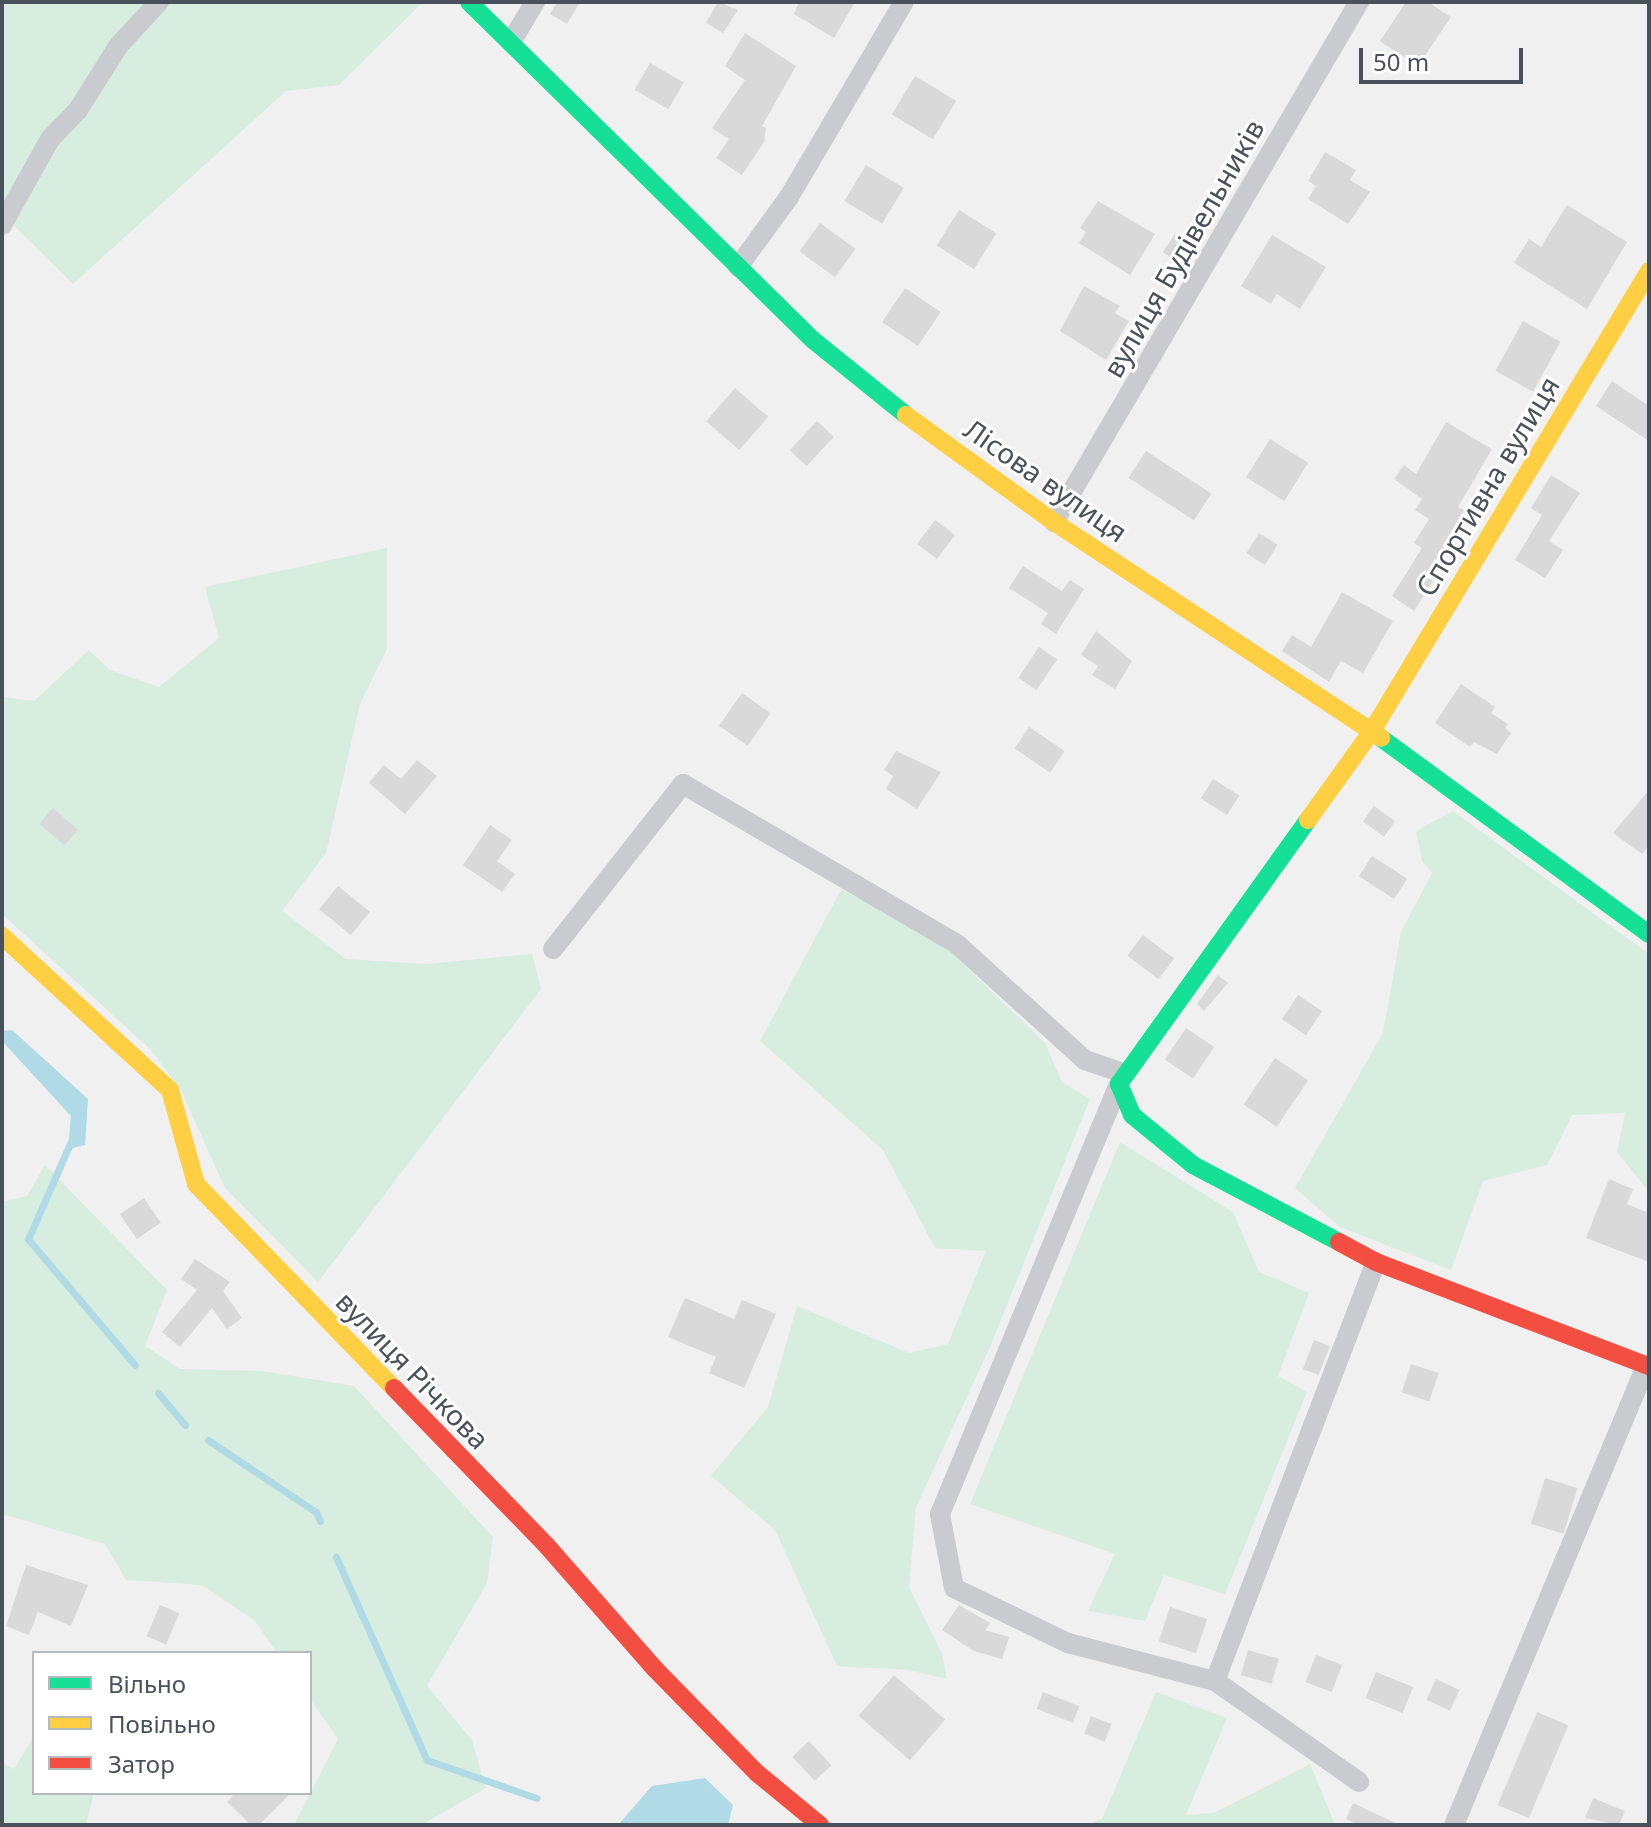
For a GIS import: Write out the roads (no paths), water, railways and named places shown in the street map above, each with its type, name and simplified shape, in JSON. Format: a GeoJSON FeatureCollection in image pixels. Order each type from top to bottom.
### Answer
{"type":"FeatureCollection","features":[{"type":"Feature","properties":{"kind":"street"},"geometry":{"type":"LineString","coordinates":[[2,225],[50,139],[78,110],[119,45],[159,2]]}},
{"type":"Feature","properties":{"kind":"street","name":"Лісова вулиця"},"geometry":{"type":"LineString","coordinates":[[469,2],[813,340],[916,423],[1054,522],[1372,731],[1647,928]]}},
{"type":"Feature","properties":{"kind":"street"},"geometry":{"type":"LineString","coordinates":[[511,42],[535,2]]}},
{"type":"Feature","properties":{"kind":"street"},"geometry":{"type":"LineString","coordinates":[[738,267],[789,197],[904,2]]}},
{"type":"Feature","properties":{"kind":"street","name":"вулиця Будівельників"},"geometry":{"type":"LineString","coordinates":[[1054,522],[1359,2]]}},
{"type":"Feature","properties":{"kind":"street","name":"Спортивна вулиця"},"geometry":{"type":"LineString","coordinates":[[1121,1078],[1372,731],[1649,271]]}},
{"type":"Feature","properties":{"kind":"street"},"geometry":{"type":"LineString","coordinates":[[553,949],[683,784],[958,945],[1085,1060],[1121,1078],[1132,1115],[1193,1165],[1376,1262],[1647,1366],[1454,1825]]}},
{"type":"Feature","properties":{"kind":"street","name":"вулиця Річкова"},"geometry":{"type":"LineString","coordinates":[[2,936],[170,1090],[196,1184],[547,1546],[665,1679],[757,1773],[820,1825]]}},
{"type":"Feature","properties":{"kind":"street"},"geometry":{"type":"LineString","coordinates":[[1121,1078],[940,1514],[954,1588],[1068,1643],[1215,1681],[1359,1782]]}},
{"type":"Feature","properties":{"kind":"street"},"geometry":{"type":"LineString","coordinates":[[1215,1681],[1376,1262]]}},
{"type":"Feature","properties":{"kind":"water"},"geometry":{"type":"Polygon","coordinates":[[[12,1030],[88,1099],[85,1145],[68,1149],[71,1116],[2,1041],[2,1031],[12,1030]]]}},
{"type":"Feature","properties":{"kind":"water"},"geometry":{"type":"Polygon","coordinates":[[[705,1778],[733,1805],[728,1825],[618,1825],[652,1786],[705,1778]]]}},
{"type":"Feature","properties":{"kind":"waterway"},"geometry":{"type":"LineString","coordinates":[[72,1139],[28,1239],[135,1365]]}},
{"type":"Feature","properties":{"kind":"waterway"},"geometry":{"type":"LineString","coordinates":[[158,1393],[185,1425]]}},
{"type":"Feature","properties":{"kind":"waterway"},"geometry":{"type":"LineString","coordinates":[[208,1440],[316,1512],[320,1521]]}},
{"type":"Feature","properties":{"kind":"waterway"},"geometry":{"type":"LineString","coordinates":[[336,1557],[427,1760],[537,1798]]}}]}
